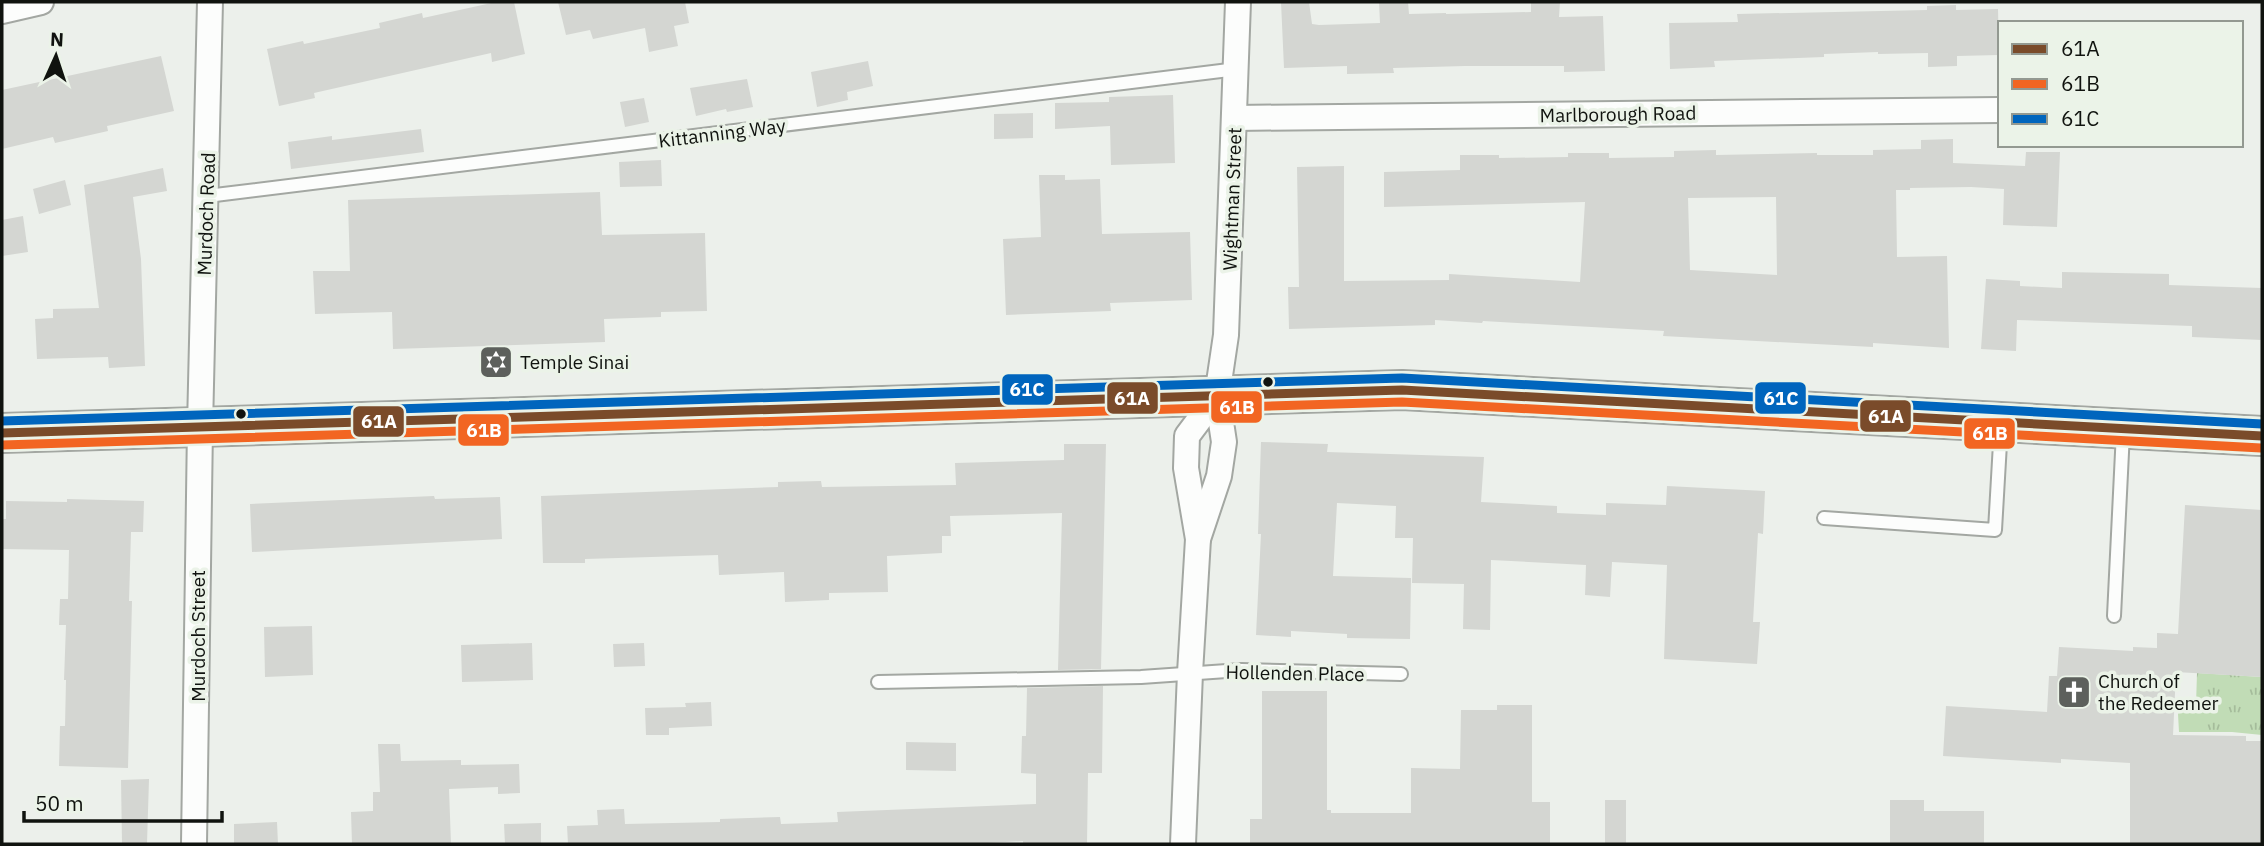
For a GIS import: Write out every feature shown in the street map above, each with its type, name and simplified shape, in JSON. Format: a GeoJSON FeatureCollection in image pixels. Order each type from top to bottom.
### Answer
{"type":"FeatureCollection","features":[{"type":"Feature","properties":{"kind":"main road"},"geometry":{"type":"LineString","coordinates":[[2,433],[1402,390],[2262,436]]}},
{"type":"Feature","properties":{"kind":"street"},"geometry":{"type":"LineString","coordinates":[[2,11],[41,2]]}},
{"type":"Feature","properties":{"kind":"street","name":"Murdoch Road"},"geometry":{"type":"LineString","coordinates":[[200,427],[211,2]]}},
{"type":"Feature","properties":{"kind":"street","name":"Wightman Street"},"geometry":{"type":"LineString","coordinates":[[1198,539],[1219,476],[1224,442],[1217,396],[1226,335],[1238,2]]}},
{"type":"Feature","properties":{"kind":"street","name":"Marlborough Road"},"geometry":{"type":"LineString","coordinates":[[1235,118],[1998,110]]}},
{"type":"Feature","properties":{"kind":"street","name":"Wightman Street"},"geometry":{"type":"LineString","coordinates":[[1184,844],[1198,539],[1186,468],[1187,436],[1217,396]]}},
{"type":"Feature","properties":{"kind":"street","name":"Murdoch Street"},"geometry":{"type":"LineString","coordinates":[[194,844],[200,427]]}},
{"type":"Feature","properties":{"kind":"lane","name":"Kittanning Way"},"geometry":{"type":"LineString","coordinates":[[207,196],[1237,69]]}},
{"type":"Feature","properties":{"kind":"lane"},"geometry":{"type":"LineString","coordinates":[[1824,518],[1995,530],[2001,422]]}},
{"type":"Feature","properties":{"kind":"lane"},"geometry":{"type":"LineString","coordinates":[[2114,616],[2123,428]]}},
{"type":"Feature","properties":{"kind":"lane","name":"Hollenden Place"},"geometry":{"type":"LineString","coordinates":[[878,682],[1141,677],[1241,670],[1401,674]]}},
{"type":"Feature","properties":{"kind":"green space"},"geometry":{"type":"Polygon","coordinates":[[[2197,673],[2262,677],[2262,735],[2179,732],[2178,714],[2183,706],[2196,705],[2197,673]]]}},
{"type":"Feature","properties":{"kind":"building"},"geometry":{"type":"Polygon","coordinates":[[[496,2],[514,2],[525,54],[492,62],[491,53],[314,93],[315,98],[279,106],[267,49],[380,28],[379,23],[422,13],[423,18],[496,2]]]}},
{"type":"Feature","properties":{"kind":"building"},"geometry":{"type":"Polygon","coordinates":[[[558,2],[685,2],[689,23],[674,26],[678,46],[649,52],[645,28],[593,39],[590,30],[566,35],[558,2]]]}},
{"type":"Feature","properties":{"kind":"building"},"geometry":{"type":"Polygon","coordinates":[[[1281,2],[1309,2],[1312,24],[1319,25],[1380,23],[1379,2],[1408,2],[1409,14],[1446,14],[1531,12],[1531,2],[1560,2],[1559,17],[1603,16],[1605,71],[1564,72],[1564,66],[1465,66],[1393,68],[1394,73],[1347,74],[1347,66],[1284,68],[1281,2]]]}},
{"type":"Feature","properties":{"kind":"building"},"geometry":{"type":"Polygon","coordinates":[[[1956,5],[1956,10],[1998,9],[1998,55],[1957,56],[1957,66],[1928,67],[1928,53],[1878,52],[1714,61],[1715,67],[1670,69],[1669,23],[1738,22],[1737,14],[1927,10],[1927,6],[1956,5]]]}},
{"type":"Feature","properties":{"kind":"building"},"geometry":{"type":"Polygon","coordinates":[[[161,56],[174,111],[107,126],[108,131],[55,143],[53,137],[2,149],[2,90],[161,56]]]}},
{"type":"Feature","properties":{"kind":"building"},"geometry":{"type":"Polygon","coordinates":[[[868,61],[873,86],[847,92],[848,100],[817,107],[811,72],[868,61]]]}},
{"type":"Feature","properties":{"kind":"building"},"geometry":{"type":"Polygon","coordinates":[[[747,79],[753,107],[727,112],[726,109],[696,116],[690,88],[747,79]]]}},
{"type":"Feature","properties":{"kind":"building"},"geometry":{"type":"Polygon","coordinates":[[[1173,95],[1175,163],[1111,165],[1110,126],[1055,129],[1055,103],[1109,102],[1109,97],[1173,95]]]}},
{"type":"Feature","properties":{"kind":"building"},"geometry":{"type":"Polygon","coordinates":[[[644,98],[649,122],[625,127],[620,102],[644,98]]]}},
{"type":"Feature","properties":{"kind":"building"},"geometry":{"type":"Polygon","coordinates":[[[1033,113],[1033,138],[994,139],[994,114],[1033,113]]]}},
{"type":"Feature","properties":{"kind":"building"},"geometry":{"type":"Polygon","coordinates":[[[421,129],[424,152],[291,169],[288,142],[332,136],[332,140],[421,129]]]}},
{"type":"Feature","properties":{"kind":"building"},"geometry":{"type":"Polygon","coordinates":[[[1953,139],[1953,163],[2025,166],[2026,152],[2060,152],[2057,227],[2003,225],[2004,189],[1971,187],[1896,190],[1897,257],[1947,256],[1949,348],[1873,343],[1873,347],[1663,336],[1664,331],[1483,321],[1435,320],[1435,325],[1289,329],[1288,287],[1299,287],[1297,167],[1344,166],[1344,281],[1449,280],[1449,274],[1580,282],[1585,202],[1384,207],[1384,172],[1460,170],[1460,155],[1499,155],[1499,158],[1568,157],[1568,153],[1609,153],[1609,158],[1674,157],[1674,151],[1716,150],[1716,155],[1873,155],[1873,150],[1921,149],[1921,140],[1953,139]],[[1776,197],[1688,198],[1690,270],[1777,275],[1776,197]]]}},
{"type":"Feature","properties":{"kind":"building"},"geometry":{"type":"Polygon","coordinates":[[[661,160],[662,186],[620,187],[619,162],[661,160]]]}},
{"type":"Feature","properties":{"kind":"building"},"geometry":{"type":"Polygon","coordinates":[[[163,168],[167,191],[133,197],[141,259],[145,366],[109,368],[108,357],[37,359],[35,319],[53,318],[53,309],[99,308],[84,185],[163,168]]]}},
{"type":"Feature","properties":{"kind":"building"},"geometry":{"type":"Polygon","coordinates":[[[1039,175],[1065,175],[1065,180],[1100,179],[1102,234],[1190,232],[1192,300],[1110,303],[1111,311],[1006,315],[1003,239],[1041,237],[1039,175]]]}},
{"type":"Feature","properties":{"kind":"building"},"geometry":{"type":"Polygon","coordinates":[[[65,180],[71,205],[39,214],[33,189],[65,180]]]}},
{"type":"Feature","properties":{"kind":"building"},"geometry":{"type":"Polygon","coordinates":[[[600,192],[602,235],[705,233],[707,311],[661,312],[661,317],[604,319],[605,342],[393,349],[392,312],[315,314],[313,271],[350,271],[348,200],[600,192]]]}},
{"type":"Feature","properties":{"kind":"building"},"geometry":{"type":"Polygon","coordinates":[[[23,216],[28,252],[2,256],[2,220],[23,216]]]}},
{"type":"Feature","properties":{"kind":"building"},"geometry":{"type":"Polygon","coordinates":[[[2062,272],[2169,274],[2169,285],[2262,288],[2262,340],[2192,337],[2192,326],[2017,320],[2016,351],[1981,349],[1986,279],[2020,281],[2020,286],[2062,288],[2062,272]]]}},
{"type":"Feature","properties":{"kind":"building"},"geometry":{"type":"Polygon","coordinates":[[[1261,442],[1328,444],[1327,452],[1484,457],[1481,502],[1557,506],[1557,513],[1606,515],[1606,503],[1666,505],[1667,486],[1765,491],[1763,534],[1758,533],[1753,622],[1760,622],[1757,664],[1664,659],[1667,565],[1612,562],[1610,597],[1585,595],[1586,565],[1491,560],[1490,630],[1463,629],[1464,584],[1412,583],[1413,538],[1395,538],[1396,506],[1337,503],[1333,576],[1411,578],[1410,639],[1347,638],[1347,634],[1291,631],[1291,637],[1256,635],[1261,534],[1258,534],[1261,442]]]}},
{"type":"Feature","properties":{"kind":"building"},"geometry":{"type":"Polygon","coordinates":[[[1064,444],[1106,444],[1101,669],[1058,670],[1062,513],[950,516],[951,536],[942,536],[942,553],[887,556],[888,592],[829,593],[829,600],[785,602],[784,572],[719,575],[718,555],[543,563],[541,496],[778,487],[778,482],[821,481],[822,487],[956,485],[955,463],[1064,460],[1064,444]]]}},
{"type":"Feature","properties":{"kind":"building"},"geometry":{"type":"Polygon","coordinates":[[[434,496],[435,499],[500,497],[502,539],[252,552],[250,504],[434,496]]]}},
{"type":"Feature","properties":{"kind":"building"},"geometry":{"type":"Polygon","coordinates":[[[67,499],[144,501],[143,532],[131,532],[128,768],[59,766],[60,726],[65,726],[66,680],[66,625],[59,625],[60,599],[68,599],[69,550],[2,549],[2,519],[6,519],[6,501],[67,502],[67,499]]]}},
{"type":"Feature","properties":{"kind":"building"},"geometry":{"type":"Polygon","coordinates":[[[2185,505],[2262,510],[2262,677],[2176,672],[2173,735],[2246,736],[2246,741],[2262,741],[2262,844],[2130,844],[2130,763],[2061,759],[2061,763],[1943,756],[1946,706],[2047,712],[2049,676],[2057,676],[2059,647],[2133,651],[2133,647],[2157,648],[2157,633],[2178,634],[2185,505]]]}},
{"type":"Feature","properties":{"kind":"building"},"geometry":{"type":"Polygon","coordinates":[[[312,626],[313,675],[265,677],[264,627],[312,626]]]}},
{"type":"Feature","properties":{"kind":"building"},"geometry":{"type":"Polygon","coordinates":[[[532,643],[533,680],[462,682],[461,645],[532,643]]]}},
{"type":"Feature","properties":{"kind":"building"},"geometry":{"type":"Polygon","coordinates":[[[644,643],[645,666],[614,667],[613,644],[644,643]]]}},
{"type":"Feature","properties":{"kind":"building"},"geometry":{"type":"Polygon","coordinates":[[[1103,686],[1102,773],[1088,773],[1087,844],[1023,844],[1023,841],[970,844],[568,844],[567,826],[598,825],[597,810],[624,809],[625,824],[720,822],[720,819],[780,817],[781,824],[838,822],[837,812],[1036,804],[1036,774],[1021,773],[1022,736],[1026,736],[1027,688],[1103,686]]]}},
{"type":"Feature","properties":{"kind":"building"},"geometry":{"type":"Polygon","coordinates":[[[1262,691],[1327,691],[1327,810],[1331,810],[1331,813],[1411,813],[1411,768],[1460,769],[1461,710],[1497,710],[1497,705],[1532,705],[1532,802],[1550,802],[1550,844],[1250,844],[1250,819],[1262,819],[1262,691]]]}},
{"type":"Feature","properties":{"kind":"building"},"geometry":{"type":"Polygon","coordinates":[[[711,702],[712,726],[669,728],[669,735],[646,735],[645,708],[686,707],[685,703],[711,702]]]}},
{"type":"Feature","properties":{"kind":"building"},"geometry":{"type":"Polygon","coordinates":[[[906,742],[956,743],[956,771],[906,770],[906,742]]]}},
{"type":"Feature","properties":{"kind":"building"},"geometry":{"type":"Polygon","coordinates":[[[378,744],[400,744],[401,761],[461,760],[461,765],[519,764],[520,793],[498,794],[498,787],[449,789],[451,844],[352,844],[351,812],[373,811],[373,792],[380,792],[378,744]]]}},
{"type":"Feature","properties":{"kind":"building"},"geometry":{"type":"Polygon","coordinates":[[[149,779],[147,844],[122,844],[121,780],[149,779]]]}},
{"type":"Feature","properties":{"kind":"building"},"geometry":{"type":"Polygon","coordinates":[[[1605,800],[1626,800],[1626,844],[1605,844],[1605,800]]]}},
{"type":"Feature","properties":{"kind":"building"},"geometry":{"type":"Polygon","coordinates":[[[1890,800],[1924,800],[1924,811],[1984,811],[1984,844],[1890,844],[1890,800]]]}},
{"type":"Feature","properties":{"kind":"building"},"geometry":{"type":"Polygon","coordinates":[[[277,822],[278,844],[234,844],[234,824],[277,822]]]}},
{"type":"Feature","properties":{"kind":"building"},"geometry":{"type":"Polygon","coordinates":[[[541,823],[541,844],[505,844],[504,824],[541,823]]]}},
{"type":"Feature","properties":{"kind":"transit line","name":"61C"},"geometry":{"type":"LineString","coordinates":[[2,421],[1402,378],[2262,424]]}},
{"type":"Feature","properties":{"kind":"transit line","name":"61A"},"geometry":{"type":"LineString","coordinates":[[2,433],[1402,390],[2262,436]]}},
{"type":"Feature","properties":{"kind":"transit line","name":"61B"},"geometry":{"type":"LineString","coordinates":[[2,445],[1402,402],[2261,448]]}},
{"type":"Feature","properties":{"kind":"place","name":"Temple Sinai"},"geometry":{"type":"Point","coordinates":[496,362]}},
{"type":"Feature","properties":{"kind":"place","name":"Church of the Redeemer"},"geometry":{"type":"Point","coordinates":[2074,692]}}]}
